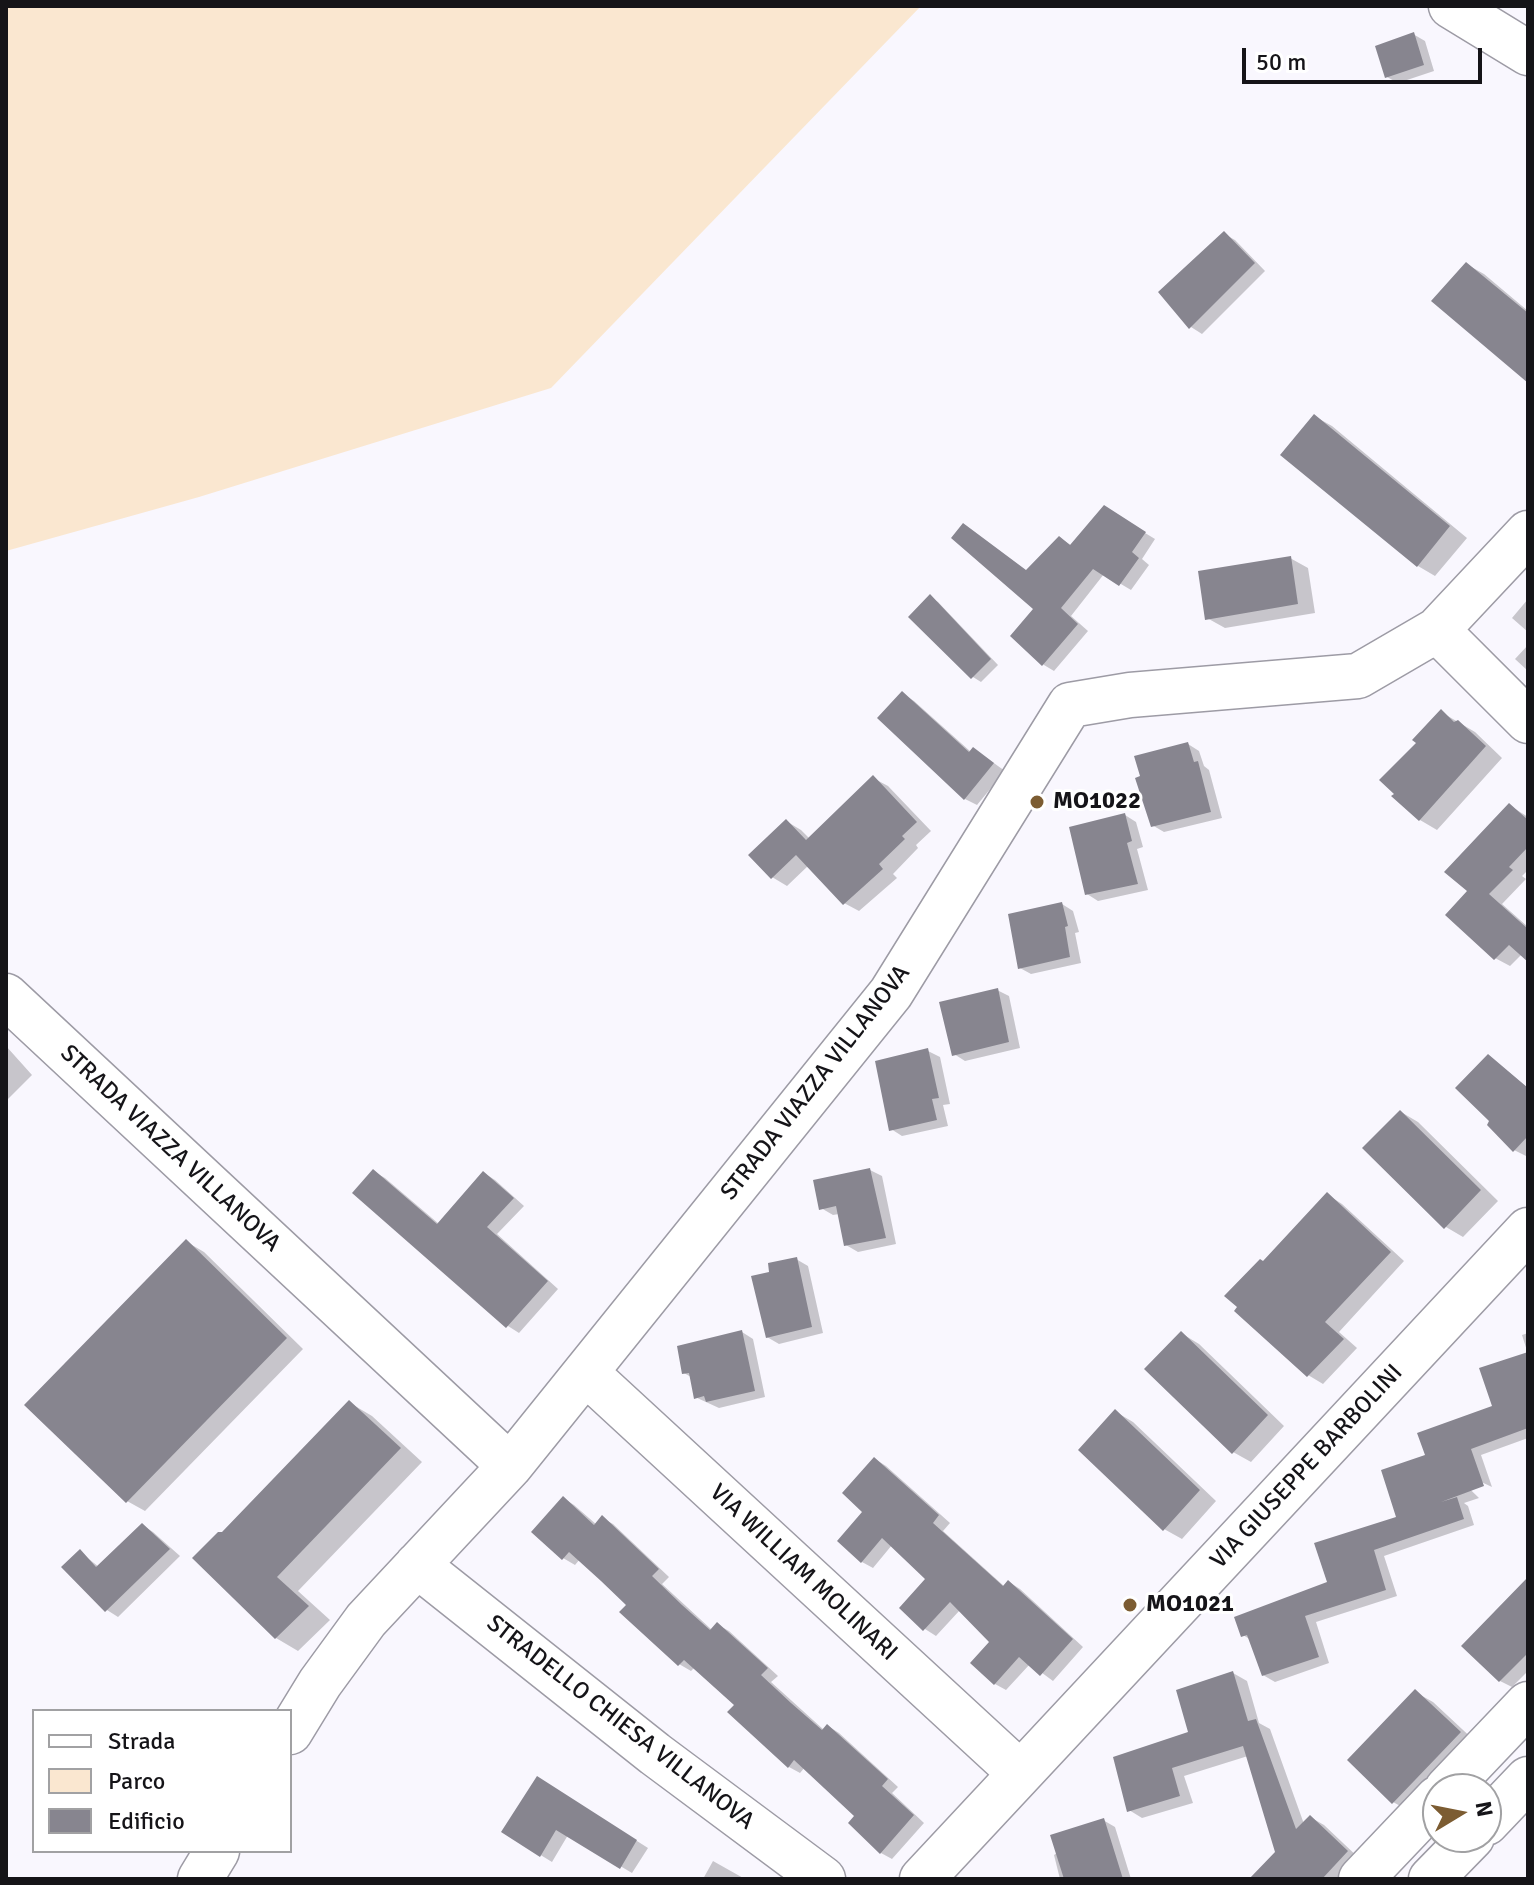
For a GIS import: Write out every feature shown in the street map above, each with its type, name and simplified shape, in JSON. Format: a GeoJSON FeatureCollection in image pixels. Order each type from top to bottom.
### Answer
{"type":"FeatureCollection","features":[{"type":"Feature","properties":{"kind":"street"},"geometry":{"type":"LineString","coordinates":[[1451,6],[1528,53]]}},
{"type":"Feature","properties":{"kind":"street","name":"STRADA VIAZZA VILLANOVA"},"geometry":{"type":"LineString","coordinates":[[292,1729],[320,1683],[366,1620],[510,1466],[891,993],[1070,705],[1130,695],[1358,676],[1437,630],[1528,533]]}},
{"type":"Feature","properties":{"kind":"street"},"geometry":{"type":"LineString","coordinates":[[1437,630],[1528,721]]}},
{"type":"Feature","properties":{"kind":"street","name":"STRADA VIAZZA VILLANOVA"},"geometry":{"type":"LineString","coordinates":[[6,996],[510,1466]]}},
{"type":"Feature","properties":{"kind":"street","name":"VIA GIUSEPPE BARBOLINI"},"geometry":{"type":"LineString","coordinates":[[922,1879],[1528,1230]]}},
{"type":"Feature","properties":{"kind":"street","name":"VIA WILLIAM MOLINARI"},"geometry":{"type":"LineString","coordinates":[[586,1373],[1020,1773]]}},
{"type":"Feature","properties":{"kind":"street","name":"STRADELLO CHIESA VILLANOVA"},"geometry":{"type":"LineString","coordinates":[[417,1565],[655,1754],[823,1879]]}},
{"type":"Feature","properties":{"kind":"street"},"geometry":{"type":"LineString","coordinates":[[1462,1773],[1528,1704]]}},
{"type":"Feature","properties":{"kind":"street"},"geometry":{"type":"LineString","coordinates":[[1502,1806],[1528,1779]]}},
{"type":"Feature","properties":{"kind":"street"},"geometry":{"type":"LineString","coordinates":[[1361,1879],[1422,1815]]}},
{"type":"Feature","properties":{"kind":"street"},"geometry":{"type":"LineString","coordinates":[[200,1879],[216,1853]]}},
{"type":"Feature","properties":{"kind":"street"},"geometry":{"type":"LineString","coordinates":[[1431,1879],[1456,1853]]}},
{"type":"Feature","properties":{"kind":"green space"},"geometry":{"type":"Polygon","coordinates":[[[6,6],[921,6],[551,388],[199,497],[6,551],[6,6]]]}},
{"type":"Feature","properties":{"kind":"building"},"geometry":{"type":"Polygon","coordinates":[[[1414,32],[1424,65],[1385,78],[1375,46],[1414,32]]]}},
{"type":"Feature","properties":{"kind":"building"},"geometry":{"type":"Polygon","coordinates":[[[1224,231],[1255,263],[1189,329],[1158,292],[1224,231]]]}},
{"type":"Feature","properties":{"kind":"building"},"geometry":{"type":"Polygon","coordinates":[[[1466,262],[1528,313],[1528,383],[1431,301],[1466,262]]]}},
{"type":"Feature","properties":{"kind":"building"},"geometry":{"type":"Polygon","coordinates":[[[1314,414],[1450,526],[1417,567],[1280,455],[1314,414]]]}},
{"type":"Feature","properties":{"kind":"building"},"geometry":{"type":"Polygon","coordinates":[[[1104,505],[1146,532],[1132,552],[1139,558],[1119,586],[1093,569],[1061,608],[1078,624],[1042,666],[1010,636],[1033,609],[951,538],[963,523],[1026,570],[1059,536],[1070,545],[1104,505]]]}},
{"type":"Feature","properties":{"kind":"building"},"geometry":{"type":"Polygon","coordinates":[[[1291,556],[1298,604],[1205,620],[1198,571],[1291,556]]]}},
{"type":"Feature","properties":{"kind":"building"},"geometry":{"type":"Polygon","coordinates":[[[930,594],[991,659],[971,679],[908,617],[930,594]]]}},
{"type":"Feature","properties":{"kind":"building"},"geometry":{"type":"Polygon","coordinates":[[[902,691],[969,752],[973,747],[994,763],[964,800],[877,718],[902,691]]]}},
{"type":"Feature","properties":{"kind":"building"},"geometry":{"type":"Polygon","coordinates":[[[1441,709],[1486,746],[1419,821],[1391,796],[1394,794],[1379,780],[1416,743],[1412,740],[1441,709]]]}},
{"type":"Feature","properties":{"kind":"building"},"geometry":{"type":"Polygon","coordinates":[[[1188,742],[1194,762],[1198,761],[1211,812],[1151,827],[1135,778],[1140,776],[1134,756],[1188,742]]]}},
{"type":"Feature","properties":{"kind":"building"},"geometry":{"type":"Polygon","coordinates":[[[873,775],[917,822],[902,836],[905,839],[879,864],[883,869],[843,905],[796,855],[771,879],[748,855],[786,819],[806,840],[873,775]]]}},
{"type":"Feature","properties":{"kind":"building"},"geometry":{"type":"Polygon","coordinates":[[[1509,803],[1528,820],[1528,847],[1509,867],[1513,870],[1489,894],[1528,929],[1528,962],[1509,945],[1494,960],[1445,915],[1467,891],[1444,872],[1509,803]]]}},
{"type":"Feature","properties":{"kind":"building"},"geometry":{"type":"Polygon","coordinates":[[[1125,813],[1132,841],[1127,843],[1138,884],[1085,895],[1069,827],[1125,813]]]}},
{"type":"Feature","properties":{"kind":"building"},"geometry":{"type":"Polygon","coordinates":[[[1062,902],[1068,926],[1065,927],[1070,957],[1018,969],[1008,914],[1062,902]]]}},
{"type":"Feature","properties":{"kind":"building"},"geometry":{"type":"Polygon","coordinates":[[[998,988],[1009,1042],[952,1056],[939,1002],[998,988]]]}},
{"type":"Feature","properties":{"kind":"building"},"geometry":{"type":"Polygon","coordinates":[[[928,1048],[939,1098],[932,1099],[937,1120],[889,1131],[875,1061],[928,1048]]]}},
{"type":"Feature","properties":{"kind":"building"},"geometry":{"type":"Polygon","coordinates":[[[1488,1054],[1528,1088],[1528,1136],[1513,1152],[1487,1125],[1489,1121],[1455,1088],[1488,1054]]]}},
{"type":"Feature","properties":{"kind":"building"},"geometry":{"type":"Polygon","coordinates":[[[1400,1110],[1481,1190],[1444,1229],[1362,1148],[1400,1110]]]}},
{"type":"Feature","properties":{"kind":"building"},"geometry":{"type":"Polygon","coordinates":[[[870,1168],[886,1238],[844,1246],[836,1206],[819,1210],[813,1180],[870,1168]]]}},
{"type":"Feature","properties":{"kind":"building"},"geometry":{"type":"Polygon","coordinates":[[[373,1169],[437,1224],[483,1171],[514,1198],[487,1227],[548,1281],[506,1328],[352,1193],[373,1169]]]}},
{"type":"Feature","properties":{"kind":"building"},"geometry":{"type":"Polygon","coordinates":[[[1327,1192],[1391,1252],[1325,1322],[1344,1339],[1307,1377],[1234,1311],[1237,1307],[1224,1296],[1260,1259],[1263,1261],[1327,1192]]]}},
{"type":"Feature","properties":{"kind":"building"},"geometry":{"type":"Polygon","coordinates":[[[186,1239],[287,1338],[126,1503],[24,1405],[186,1239]]]}},
{"type":"Feature","properties":{"kind":"building"},"geometry":{"type":"Polygon","coordinates":[[[797,1257],[812,1327],[766,1338],[751,1276],[769,1272],[768,1263],[797,1257]]]}},
{"type":"Feature","properties":{"kind":"building"},"geometry":{"type":"Polygon","coordinates":[[[742,1330],[755,1391],[706,1402],[704,1396],[694,1399],[689,1373],[682,1374],[677,1346],[742,1330]]]}},
{"type":"Feature","properties":{"kind":"building"},"geometry":{"type":"Polygon","coordinates":[[[1181,1331],[1268,1415],[1232,1454],[1144,1369],[1181,1331]]]}},
{"type":"Feature","properties":{"kind":"building"},"geometry":{"type":"Polygon","coordinates":[[[1528,1352],[1528,1428],[1471,1449],[1484,1486],[1441,1502],[1457,1497],[1464,1519],[1374,1550],[1386,1590],[1305,1616],[1319,1657],[1262,1676],[1247,1635],[1241,1637],[1234,1617],[1327,1582],[1314,1543],[1396,1517],[1381,1470],[1425,1455],[1417,1433],[1492,1406],[1479,1368],[1528,1352]]]}},
{"type":"Feature","properties":{"kind":"building"},"geometry":{"type":"Polygon","coordinates":[[[349,1400],[401,1448],[277,1577],[309,1606],[275,1639],[192,1558],[218,1532],[222,1532],[349,1400]]]}},
{"type":"Feature","properties":{"kind":"building"},"geometry":{"type":"Polygon","coordinates":[[[1115,1409],[1200,1490],[1163,1531],[1078,1450],[1115,1409]]]}},
{"type":"Feature","properties":{"kind":"building"},"geometry":{"type":"Polygon","coordinates":[[[874,1457],[939,1515],[933,1523],[1003,1586],[1008,1580],[1073,1639],[1040,1676],[1019,1657],[994,1685],[970,1663],[989,1642],[950,1602],[923,1631],[899,1608],[925,1579],[882,1538],[861,1563],[837,1541],[862,1512],[842,1493],[874,1457]]]}},
{"type":"Feature","properties":{"kind":"building"},"geometry":{"type":"Polygon","coordinates":[[[563,1496],[594,1525],[602,1515],[659,1569],[652,1576],[682,1605],[710,1630],[717,1622],[768,1668],[761,1675],[791,1703],[822,1730],[827,1724],[888,1779],[882,1786],[914,1815],[880,1854],[848,1823],[854,1816],[794,1760],[788,1768],[727,1712],[734,1705],[684,1660],[678,1666],[619,1612],[626,1605],[601,1581],[569,1552],[562,1560],[531,1532],[563,1496]]]}},
{"type":"Feature","properties":{"kind":"building"},"geometry":{"type":"Polygon","coordinates":[[[142,1523],[170,1549],[105,1612],[61,1567],[80,1549],[96,1567],[142,1523]]]}},
{"type":"Feature","properties":{"kind":"building"},"geometry":{"type":"Polygon","coordinates":[[[1528,1577],[1528,1653],[1499,1682],[1461,1646],[1528,1577]]]}},
{"type":"Feature","properties":{"kind":"building"},"geometry":{"type":"Polygon","coordinates":[[[1233,1671],[1248,1721],[1256,1719],[1296,1829],[1310,1815],[1348,1851],[1322,1879],[1249,1879],[1275,1852],[1243,1746],[1172,1768],[1180,1796],[1127,1812],[1113,1757],[1188,1732],[1176,1690],[1233,1671]]]}},
{"type":"Feature","properties":{"kind":"building"},"geometry":{"type":"Polygon","coordinates":[[[1415,1689],[1461,1732],[1392,1804],[1347,1760],[1415,1689]]]}},
{"type":"Feature","properties":{"kind":"building"},"geometry":{"type":"Polygon","coordinates":[[[537,1776],[637,1840],[620,1869],[556,1830],[540,1857],[501,1832],[537,1776]]]}},
{"type":"Feature","properties":{"kind":"building"},"geometry":{"type":"Polygon","coordinates":[[[1104,1818],[1123,1879],[1064,1879],[1050,1835],[1104,1818]]]}},
{"type":"Feature","properties":{"kind":"place","name":"MO1022"},"geometry":{"type":"Point","coordinates":[1037,802]}},
{"type":"Feature","properties":{"kind":"place","name":"MO1021"},"geometry":{"type":"Point","coordinates":[1130,1605]}}]}
